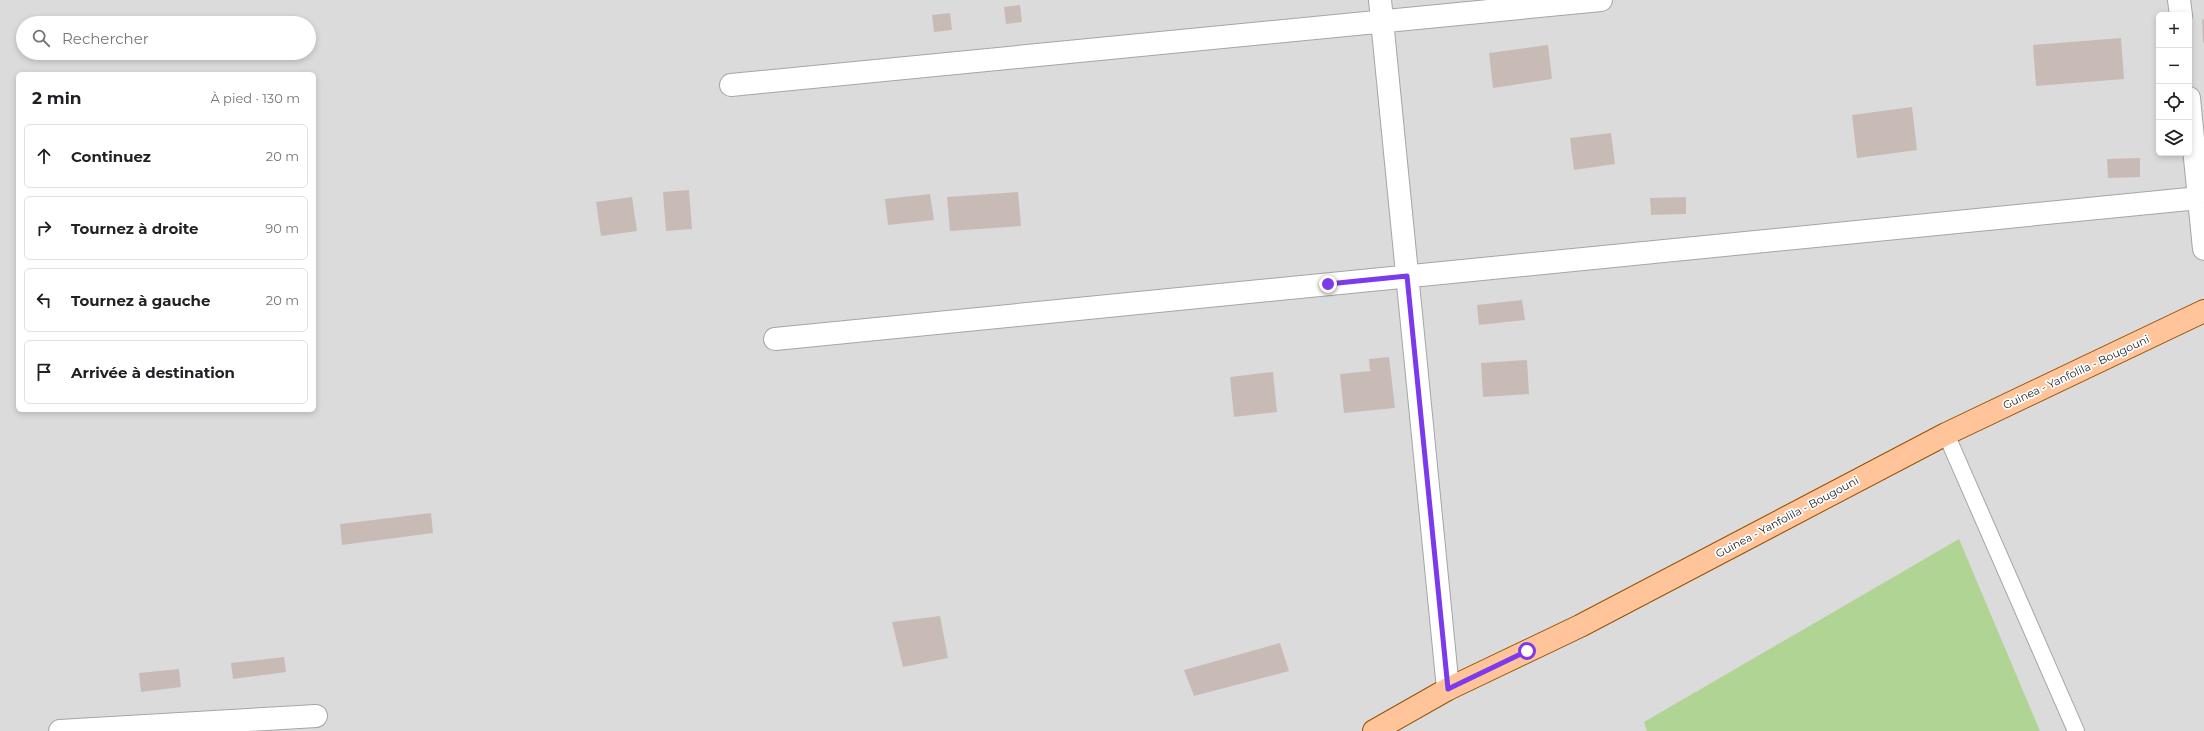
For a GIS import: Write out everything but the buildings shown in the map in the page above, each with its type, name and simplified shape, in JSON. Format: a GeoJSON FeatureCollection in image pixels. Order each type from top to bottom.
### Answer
{"type":"FeatureCollection","features":[{"type":"Feature","properties":{"kind":"main road","name":"Guinea - Yanfolila - Bougouni"},"geometry":{"type":"LineString","coordinates":[[1374,731],[1448,689],[1580,626],[1946,434],[2204,311]]}},
{"type":"Feature","properties":{"kind":"street"},"geometry":{"type":"LineString","coordinates":[[1380,0],[1448,689]]}},
{"type":"Feature","properties":{"kind":"street"},"geometry":{"type":"LineString","coordinates":[[731,85],[1600,0]]}},
{"type":"Feature","properties":{"kind":"street"},"geometry":{"type":"LineString","coordinates":[[2179,0],[2181,12]]}},
{"type":"Feature","properties":{"kind":"street"},"geometry":{"type":"LineString","coordinates":[[2191,120],[2204,249]]}},
{"type":"Feature","properties":{"kind":"street"},"geometry":{"type":"LineString","coordinates":[[775,339],[2199,198]]}},
{"type":"Feature","properties":{"kind":"street"},"geometry":{"type":"LineString","coordinates":[[60,731],[316,716]]}},
{"type":"Feature","properties":{"kind":"lane"},"geometry":{"type":"LineString","coordinates":[[1946,434],[2076,731]]}},
{"type":"Feature","properties":{"kind":"shaded area"},"geometry":{"type":"Polygon","coordinates":[[[0,0],[2204,0],[2204,731],[0,731],[0,0]]]}},
{"type":"Feature","properties":{"kind":"green space"},"geometry":{"type":"Polygon","coordinates":[[[1959,539],[2040,731],[1647,731],[1644,722],[1959,539]]]}},
{"type":"Feature","properties":{"kind":"route"},"geometry":{"type":"LineString","coordinates":[[1328,284],[1407,276],[1448,689],[1527,651]]}}]}
